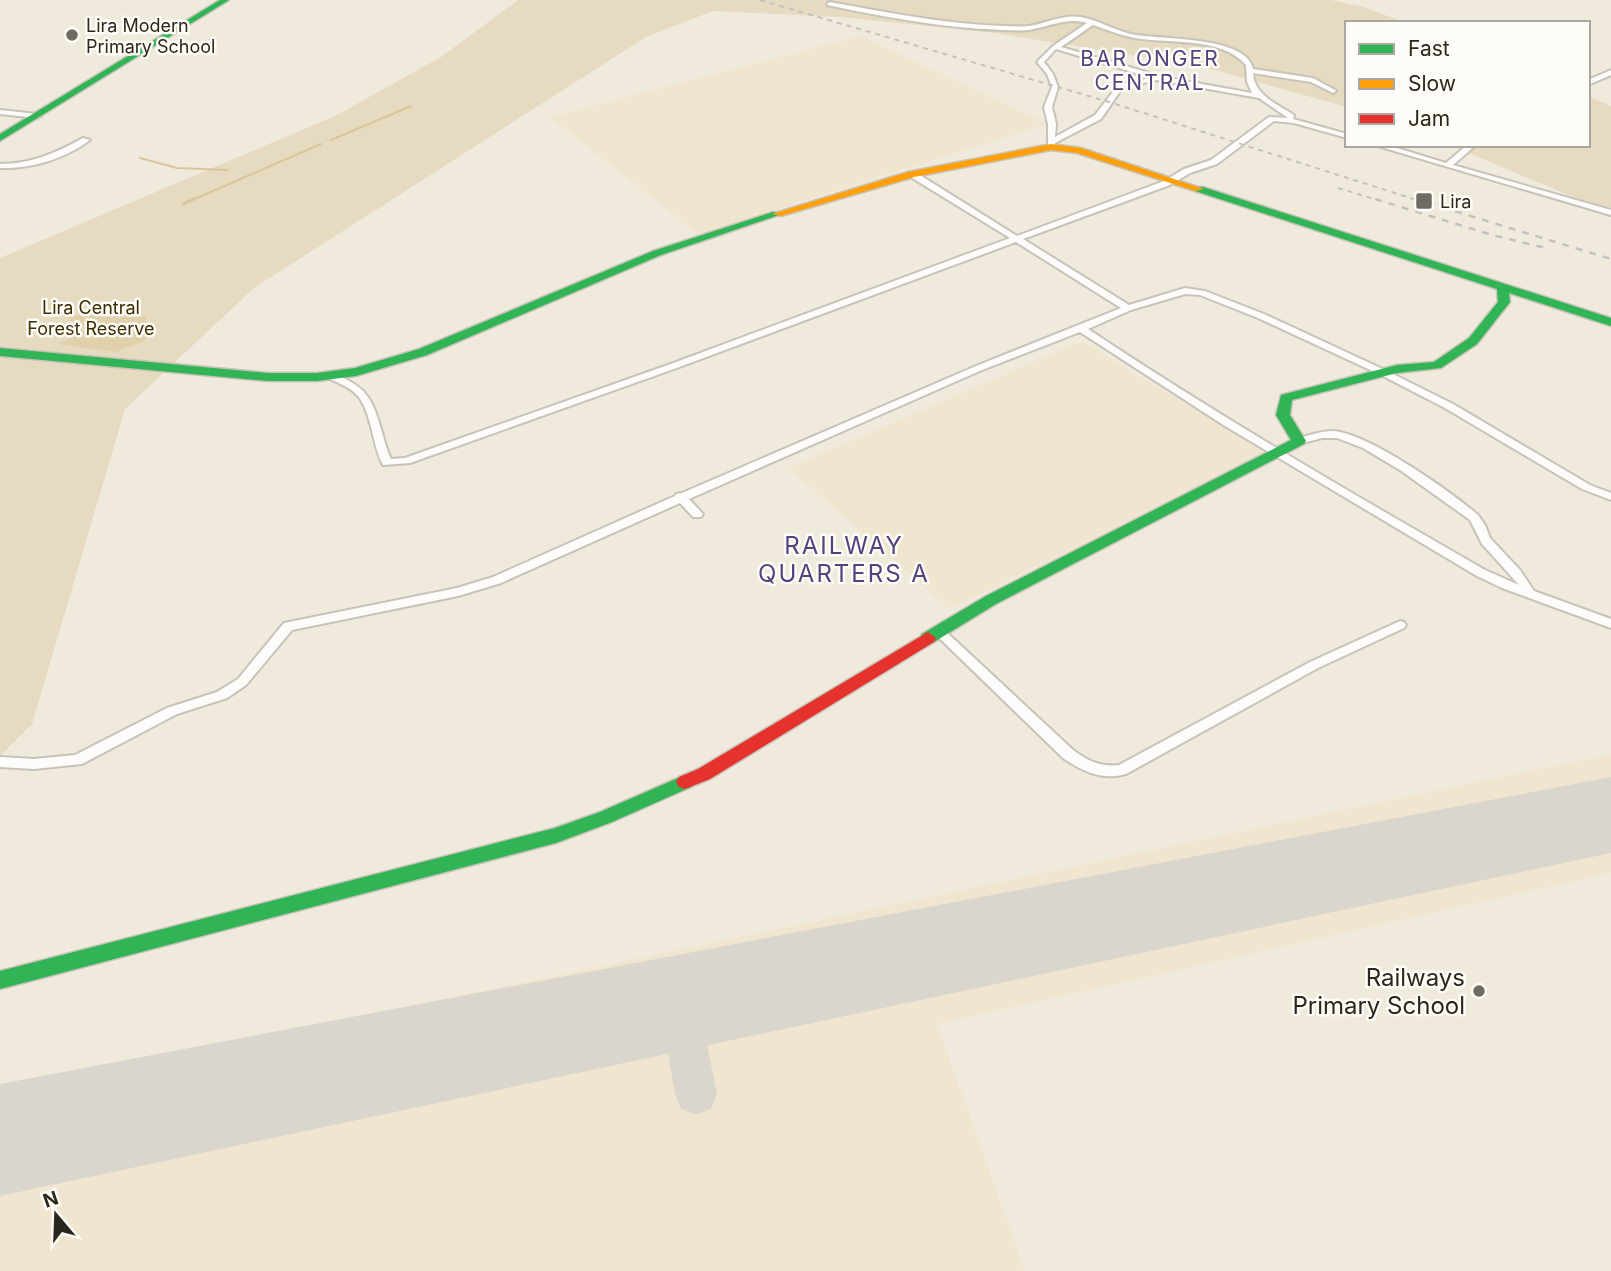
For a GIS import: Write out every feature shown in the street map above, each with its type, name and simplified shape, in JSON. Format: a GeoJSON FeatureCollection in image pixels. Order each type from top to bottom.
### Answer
{"type":"FeatureCollection","features":[{"type":"Feature","properties":{"kind":"street"},"geometry":{"type":"LineString","coordinates":[[0,138],[225,0]]}},
{"type":"Feature","properties":{"kind":"street"},"geometry":{"type":"LineString","coordinates":[[829,4],[936,22],[1001,28],[1028,28],[1069,19],[1101,24],[1132,36],[1177,38],[1216,46],[1245,60],[1250,71],[1250,82],[1259,96]]}},
{"type":"Feature","properties":{"kind":"street"},"geometry":{"type":"LineString","coordinates":[[1058,47],[1090,23]]}},
{"type":"Feature","properties":{"kind":"street"},"geometry":{"type":"LineString","coordinates":[[1051,145],[1048,107],[1055,87],[1050,74],[1040,62],[1052,48],[1058,47],[1162,79],[1259,96],[1304,123]]}},
{"type":"Feature","properties":{"kind":"street"},"geometry":{"type":"LineString","coordinates":[[1250,71],[1335,88]]}},
{"type":"Feature","properties":{"kind":"street"},"geometry":{"type":"LineString","coordinates":[[1590,82],[1611,72]]}},
{"type":"Feature","properties":{"kind":"street"},"geometry":{"type":"LineString","coordinates":[[0,352],[268,377],[331,376],[370,369],[423,352],[676,246],[825,198],[912,174],[1051,145],[1098,117],[1121,85],[1162,79]]}},
{"type":"Feature","properties":{"kind":"street"},"geometry":{"type":"LineString","coordinates":[[0,112],[37,116]]}},
{"type":"Feature","properties":{"kind":"street"},"geometry":{"type":"LineString","coordinates":[[331,376],[355,388],[365,397],[378,446],[387,463],[406,461],[625,384],[1172,180],[1214,162],[1272,119],[1304,123],[1345,135]]}},
{"type":"Feature","properties":{"kind":"street"},"geometry":{"type":"LineString","coordinates":[[0,166],[17,166],[46,160],[86,140]]}},
{"type":"Feature","properties":{"kind":"street"},"geometry":{"type":"LineString","coordinates":[[1051,145],[1077,150],[1172,180],[1611,322]]}},
{"type":"Feature","properties":{"kind":"street"},"geometry":{"type":"LineString","coordinates":[[1385,147],[1611,213]]}},
{"type":"Feature","properties":{"kind":"street"},"geometry":{"type":"LineString","coordinates":[[1447,165],[1470,147]]}},
{"type":"Feature","properties":{"kind":"street"},"geometry":{"type":"LineString","coordinates":[[912,174],[1128,308]]}},
{"type":"Feature","properties":{"kind":"street"},"geometry":{"type":"LineString","coordinates":[[1299,441],[1281,414],[1281,405],[1286,398],[1397,369],[1437,365],[1473,341],[1504,302],[1502,286]]}},
{"type":"Feature","properties":{"kind":"street"},"geometry":{"type":"LineString","coordinates":[[0,762],[34,764],[77,760],[172,711],[222,695],[236,687],[288,626],[481,586],[574,547],[680,496],[980,367],[1081,330],[1128,308],[1185,291],[1202,293],[1261,316],[1384,373],[1449,406],[1586,487],[1611,497]]}},
{"type":"Feature","properties":{"kind":"street"},"geometry":{"type":"LineString","coordinates":[[1081,330],[1277,454],[1482,573],[1611,624]]}},
{"type":"Feature","properties":{"kind":"street"},"geometry":{"type":"LineString","coordinates":[[0,980],[117,947],[556,835],[606,817],[678,787],[734,757],[939,631],[1039,575],[1299,441],[1327,434],[1361,443],[1469,513],[1482,523],[1486,540],[1512,567],[1530,594]]}},
{"type":"Feature","properties":{"kind":"street"},"geometry":{"type":"LineString","coordinates":[[680,496],[697,514]]}},
{"type":"Feature","properties":{"kind":"street"},"geometry":{"type":"LineString","coordinates":[[939,631],[1068,754],[1086,767],[1110,772],[1131,765],[1314,665],[1401,625]]}},
{"type":"Feature","properties":{"kind":"shaded area"},"geometry":{"type":"Polygon","coordinates":[[[861,36],[1048,124],[698,234],[550,117],[861,36]]]}},
{"type":"Feature","properties":{"kind":"shaded area"},"geometry":{"type":"Polygon","coordinates":[[[1082,341],[1266,453],[950,609],[788,468],[1082,341]]]}},
{"type":"Feature","properties":{"kind":"shaded area"},"geometry":{"type":"Polygon","coordinates":[[[1611,754],[1611,873],[937,1024],[1025,1271],[0,1271],[0,1092],[1611,754]]]}},
{"type":"Feature","properties":{"kind":"green space","name":"Lira Central Forest Reserve"},"geometry":{"type":"Polygon","coordinates":[[[518,0],[1331,0],[1364,7],[1401,21],[1345,21],[1345,106],[1200,66],[995,33],[840,17],[713,11],[646,37],[254,288],[125,409],[32,724],[0,756],[0,258],[335,116],[441,57],[518,0]]]}},
{"type":"Feature","properties":{"kind":"green space"},"geometry":{"type":"Polygon","coordinates":[[[1590,97],[1611,106],[1611,217],[1580,200],[1455,147],[1590,147],[1590,97]]]}},
{"type":"Feature","properties":{"kind":"green space"},"geometry":{"type":"Polygon","coordinates":[[[127,305],[127,317],[146,316],[145,341],[115,352],[58,344],[85,330],[66,317],[127,305]]]}},
{"type":"Feature","properties":{"kind":"waterway"},"geometry":{"type":"LineString","coordinates":[[331,140],[411,106]]}},
{"type":"Feature","properties":{"kind":"waterway"},"geometry":{"type":"LineString","coordinates":[[190,201],[321,144]]}},
{"type":"Feature","properties":{"kind":"waterway"},"geometry":{"type":"LineString","coordinates":[[140,158],[177,168],[227,170]]}},
{"type":"Feature","properties":{"kind":"waterway"},"geometry":{"type":"LineString","coordinates":[[183,204],[194,199]]}},
{"type":"Feature","properties":{"kind":"taxiway"},"geometry":{"type":"LineString","coordinates":[[679,1003],[696,1094]]}},
{"type":"Feature","properties":{"kind":"runway"},"geometry":{"type":"LineString","coordinates":[[0,1140],[1611,815]]}},
{"type":"Feature","properties":{"kind":"railway"},"geometry":{"type":"LineString","coordinates":[[760,0],[1109,102],[1420,201]]}},
{"type":"Feature","properties":{"kind":"railway"},"geometry":{"type":"LineString","coordinates":[[1338,188],[1381,201]]}},
{"type":"Feature","properties":{"kind":"railway"},"geometry":{"type":"LineString","coordinates":[[1375,199],[1492,235],[1550,249]]}},
{"type":"Feature","properties":{"kind":"railway"},"geometry":{"type":"LineString","coordinates":[[1415,199],[1611,259]]}},
{"type":"Feature","properties":{"kind":"traffic: fast"},"geometry":{"type":"LineString","coordinates":[[0,138],[225,0]]}},
{"type":"Feature","properties":{"kind":"traffic: fast"},"geometry":{"type":"LineString","coordinates":[[1199,189],[1611,322]]}},
{"type":"Feature","properties":{"kind":"traffic: fast"},"geometry":{"type":"LineString","coordinates":[[0,352],[268,377],[317,377],[356,372],[423,352],[657,253],[777,214]]}},
{"type":"Feature","properties":{"kind":"traffic: fast"},"geometry":{"type":"LineString","coordinates":[[928,638],[991,600],[1299,441],[1283,415],[1286,398],[1397,369],[1437,365],[1473,341],[1504,302],[1502,286]]}},
{"type":"Feature","properties":{"kind":"traffic: fast"},"geometry":{"type":"LineString","coordinates":[[0,980],[556,835],[606,817],[685,782]]}},
{"type":"Feature","properties":{"kind":"traffic: slow"},"geometry":{"type":"LineString","coordinates":[[777,214],[912,174],[1051,147],[1078,150],[1199,189]]}},
{"type":"Feature","properties":{"kind":"traffic: jam"},"geometry":{"type":"LineString","coordinates":[[685,782],[704,774],[928,638]]}},
{"type":"Feature","properties":{"kind":"place","name":"Lira Modern Primary School"},"geometry":{"type":"Point","coordinates":[72,35]}},
{"type":"Feature","properties":{"kind":"place","name":"Lira"},"geometry":{"type":"Point","coordinates":[1424,201]}},
{"type":"Feature","properties":{"kind":"place","name":"Railways Primary School"},"geometry":{"type":"Point","coordinates":[1479,991]}},
{"type":"Feature","properties":{"kind":"district","name":"BAR ONGER CENTRAL"},"geometry":{"type":"Point","coordinates":[1150,70]}},
{"type":"Feature","properties":{"kind":"district","name":"RAILWAY QUARTERS A"},"geometry":{"type":"Point","coordinates":[844,559]}}]}
